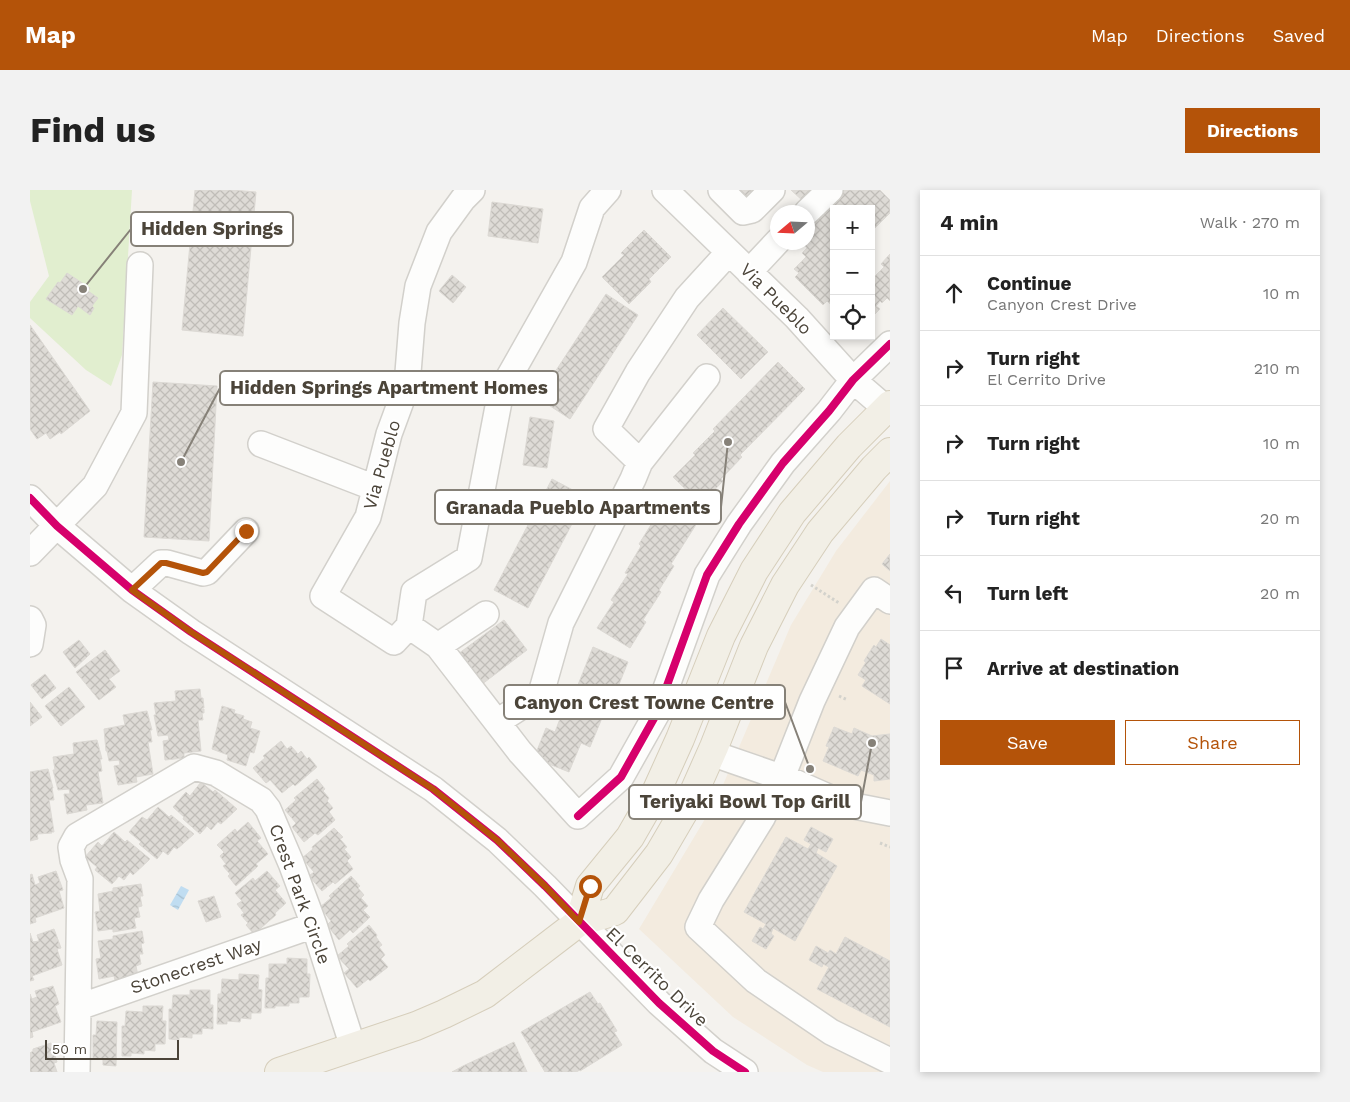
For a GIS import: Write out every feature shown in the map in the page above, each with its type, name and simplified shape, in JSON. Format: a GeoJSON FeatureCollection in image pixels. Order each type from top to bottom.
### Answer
{"type":"FeatureCollection","features":[{"type":"Feature","properties":{"kind":"main road"},"geometry":{"type":"LineString","coordinates":[[579,922],[590,886],[630,837],[657,790],[680,739],[721,636],[754,571],[792,513],[849,446],[889,413]]}},
{"type":"Feature","properties":{"kind":"main road"},"geometry":{"type":"LineString","coordinates":[[279,1072],[437,1017],[485,994],[579,922],[616,911],[660,854],[690,801],[754,646],[785,585],[820,532],[874,468],[890,452]]}},
{"type":"Feature","properties":{"kind":"street","name":"Via Pueblo"},"geometry":{"type":"LineString","coordinates":[[409,626],[394,642],[323,596],[368,517],[389,434],[407,385],[412,323],[418,286],[440,232],[463,199],[472,190]]}},
{"type":"Feature","properties":{"kind":"street"},"geometry":{"type":"LineString","coordinates":[[608,190],[592,208],[574,262],[502,391],[469,558],[414,592],[409,626],[438,646],[520,752],[578,816],[621,777],[656,713],[707,575],[739,524],[783,463],[853,380],[890,344]]}},
{"type":"Feature","properties":{"kind":"street"},"geometry":{"type":"LineString","coordinates":[[721,190],[743,212],[752,210],[772,190]]}},
{"type":"Feature","properties":{"kind":"street"},"geometry":{"type":"LineString","coordinates":[[814,205],[830,190]]}},
{"type":"Feature","properties":{"kind":"street","name":"Via Pueblo"},"geometry":{"type":"LineString","coordinates":[[673,193],[729,252],[797,318],[853,380],[889,413]]}},
{"type":"Feature","properties":{"kind":"street"},"geometry":{"type":"LineString","coordinates":[[749,272],[770,250]]}},
{"type":"Feature","properties":{"kind":"street"},"geometry":{"type":"LineString","coordinates":[[640,462],[606,429],[638,372],[687,298],[729,252]]}},
{"type":"Feature","properties":{"kind":"street"},"geometry":{"type":"LineString","coordinates":[[30,553],[95,486],[134,413],[140,265]]}},
{"type":"Feature","properties":{"kind":"street"},"geometry":{"type":"LineString","coordinates":[[497,722],[536,697],[542,690],[561,623],[634,479],[640,462],[707,377]]}},
{"type":"Feature","properties":{"kind":"street"},"geometry":{"type":"LineString","coordinates":[[261,444],[375,488]]}},
{"type":"Feature","properties":{"kind":"street","name":"El Cerrito Drive"},"geometry":{"type":"LineString","coordinates":[[30,498],[57,526],[132,590],[191,632],[433,789],[497,840],[545,886],[659,1003],[713,1051],[745,1072]]}},
{"type":"Feature","properties":{"kind":"street"},"geometry":{"type":"LineString","coordinates":[[132,590],[161,563],[203,573],[207,572],[246,531]]}},
{"type":"Feature","properties":{"kind":"street"},"geometry":{"type":"LineString","coordinates":[[890,601],[874,590],[847,627],[818,688],[782,777],[762,818],[711,900],[698,927],[756,981],[831,1032],[890,1061]]}},
{"type":"Feature","properties":{"kind":"street"},"geometry":{"type":"LineString","coordinates":[[438,646],[486,614]]}},
{"type":"Feature","properties":{"kind":"street"},"geometry":{"type":"LineString","coordinates":[[30,619],[33,625],[30,644]]}},
{"type":"Feature","properties":{"kind":"street"},"geometry":{"type":"LineString","coordinates":[[711,753],[782,777],[844,804],[890,813]]}},
{"type":"Feature","properties":{"kind":"street","name":"Crest Park Circle"},"geometry":{"type":"LineString","coordinates":[[77,1072],[80,879],[73,860],[71,847],[77,836],[194,767],[216,773],[261,800],[268,809],[314,925],[353,1047]]}},
{"type":"Feature","properties":{"kind":"street","name":"Stonecrest Way"},"geometry":{"type":"LineString","coordinates":[[79,1007],[314,925]]}},
{"type":"Feature","properties":{"kind":"path"},"geometry":{"type":"LineString","coordinates":[[792,574],[856,614]]}},
{"type":"Feature","properties":{"kind":"path"},"geometry":{"type":"LineString","coordinates":[[839,696],[848,700]]}},
{"type":"Feature","properties":{"kind":"path"},"geometry":{"type":"LineString","coordinates":[[880,842],[890,847]]}},
{"type":"Feature","properties":{"kind":"shaded area"},"geometry":{"type":"Polygon","coordinates":[[[890,481],[890,1072],[823,1072],[807,1065],[733,1017],[639,929],[717,799],[791,625],[836,551],[890,481]]]}},
{"type":"Feature","properties":{"kind":"green space"},"geometry":{"type":"Polygon","coordinates":[[[30,190],[132,190],[122,355],[111,386],[86,370],[30,318],[30,302],[49,276],[30,201],[30,190]]]}},
{"type":"Feature","properties":{"kind":"water"},"geometry":{"type":"Polygon","coordinates":[[[181,886],[189,890],[178,910],[170,905],[181,886]]]}},
{"type":"Feature","properties":{"kind":"building"},"geometry":{"type":"Polygon","coordinates":[[[195,190],[256,192],[243,336],[182,330],[195,190]]]}},
{"type":"Feature","properties":{"kind":"building"},"geometry":{"type":"Polygon","coordinates":[[[733,190],[761,190],[754,197],[751,193],[743,200],[733,190]]]}},
{"type":"Feature","properties":{"kind":"building"},"geometry":{"type":"Polygon","coordinates":[[[791,190],[814,190],[803,201],[791,190]]]}},
{"type":"Feature","properties":{"kind":"building"},"geometry":{"type":"Polygon","coordinates":[[[840,190],[880,190],[890,200],[890,213],[875,228],[875,205],[830,205],[830,304],[827,301],[823,305],[795,277],[799,273],[794,269],[806,257],[802,253],[805,250],[815,250],[815,216],[840,190]]]}},
{"type":"Feature","properties":{"kind":"building"},"geometry":{"type":"Polygon","coordinates":[[[492,202],[543,209],[538,243],[488,236],[492,202]]]}},
{"type":"Feature","properties":{"kind":"building"},"geometry":{"type":"Polygon","coordinates":[[[644,230],[671,257],[649,279],[651,282],[629,304],[602,277],[624,255],[621,253],[644,230]]]}},
{"type":"Feature","properties":{"kind":"building"},"geometry":{"type":"Polygon","coordinates":[[[890,254],[890,301],[887,298],[882,303],[880,301],[876,306],[880,309],[875,314],[875,276],[884,267],[881,264],[890,254]]]}},
{"type":"Feature","properties":{"kind":"building"},"geometry":{"type":"Polygon","coordinates":[[[67,273],[90,288],[88,291],[98,298],[92,306],[94,308],[90,315],[78,306],[72,315],[46,299],[67,273]]]}},
{"type":"Feature","properties":{"kind":"building"},"geometry":{"type":"Polygon","coordinates":[[[452,275],[466,287],[453,303],[439,291],[452,275]]]}},
{"type":"Feature","properties":{"kind":"building"},"geometry":{"type":"Polygon","coordinates":[[[606,294],[638,315],[570,419],[538,398],[606,294]]]}},
{"type":"Feature","properties":{"kind":"building"},"geometry":{"type":"Polygon","coordinates":[[[723,308],[768,352],[741,379],[697,335],[723,308]]]}},
{"type":"Feature","properties":{"kind":"building"},"geometry":{"type":"Polygon","coordinates":[[[30,325],[90,411],[61,434],[60,432],[50,439],[46,433],[37,439],[30,429],[30,325]]]}},
{"type":"Feature","properties":{"kind":"building"},"geometry":{"type":"Polygon","coordinates":[[[778,362],[805,389],[740,455],[742,457],[721,479],[723,481],[701,504],[673,477],[715,431],[713,429],[778,362]]]}},
{"type":"Feature","properties":{"kind":"building"},"geometry":{"type":"Polygon","coordinates":[[[153,382],[217,386],[209,541],[144,537],[153,382]]]}},
{"type":"Feature","properties":{"kind":"building"},"geometry":{"type":"Polygon","coordinates":[[[530,417],[554,421],[547,468],[523,465],[530,417]]]}},
{"type":"Feature","properties":{"kind":"building"},"geometry":{"type":"Polygon","coordinates":[[[552,479],[586,497],[528,608],[494,590],[552,479]]]}},
{"type":"Feature","properties":{"kind":"building"},"geometry":{"type":"Polygon","coordinates":[[[672,491],[704,512],[671,564],[674,566],[659,590],[661,592],[643,620],[646,622],[630,648],[597,628],[614,602],[611,600],[628,574],[625,573],[641,546],[639,544],[672,491]]]}},
{"type":"Feature","properties":{"kind":"building"},"geometry":{"type":"Polygon","coordinates":[[[890,554],[890,571],[882,564],[890,554]]]}},
{"type":"Feature","properties":{"kind":"building"},"geometry":{"type":"Polygon","coordinates":[[[504,620],[527,650],[477,688],[454,657],[504,620]]]}},
{"type":"Feature","properties":{"kind":"building"},"geometry":{"type":"Polygon","coordinates":[[[881,639],[890,645],[890,704],[862,686],[866,680],[858,675],[874,645],[876,647],[881,639]]]}},
{"type":"Feature","properties":{"kind":"building"},"geometry":{"type":"Polygon","coordinates":[[[79,640],[90,654],[75,668],[63,652],[79,640]]]}},
{"type":"Feature","properties":{"kind":"building"},"geometry":{"type":"Polygon","coordinates":[[[593,647],[628,662],[605,719],[602,718],[590,747],[581,743],[569,772],[534,758],[546,728],[555,732],[566,703],[570,705],[593,647]]]}},
{"type":"Feature","properties":{"kind":"building"},"geometry":{"type":"Polygon","coordinates":[[[105,650],[120,671],[109,679],[116,687],[99,700],[76,672],[105,650]]]}},
{"type":"Feature","properties":{"kind":"building"},"geometry":{"type":"Polygon","coordinates":[[[45,674],[56,688],[42,699],[31,685],[45,674]]]}},
{"type":"Feature","properties":{"kind":"building"},"geometry":{"type":"Polygon","coordinates":[[[69,687],[85,707],[61,726],[45,706],[69,687]]]}},
{"type":"Feature","properties":{"kind":"building"},"geometry":{"type":"Polygon","coordinates":[[[200,689],[204,708],[202,708],[202,710],[204,709],[204,713],[202,713],[203,720],[198,720],[201,751],[184,753],[184,758],[165,760],[163,741],[169,740],[168,735],[158,736],[154,703],[176,701],[175,691],[200,689]]]}},
{"type":"Feature","properties":{"kind":"building"},"geometry":{"type":"Polygon","coordinates":[[[30,702],[42,717],[30,726],[30,702]]]}},
{"type":"Feature","properties":{"kind":"building"},"geometry":{"type":"Polygon","coordinates":[[[222,706],[235,710],[234,713],[244,716],[243,719],[252,722],[250,728],[260,731],[254,753],[250,752],[246,766],[227,760],[228,755],[212,749],[222,706]]]}},
{"type":"Feature","properties":{"kind":"building"},"geometry":{"type":"Polygon","coordinates":[[[147,711],[152,730],[150,730],[152,742],[148,742],[153,774],[136,777],[137,782],[118,785],[114,766],[120,765],[119,760],[109,761],[104,729],[125,725],[123,715],[147,711]]]}},
{"type":"Feature","properties":{"kind":"building"},"geometry":{"type":"Polygon","coordinates":[[[834,727],[852,734],[854,728],[872,736],[890,734],[890,779],[874,781],[874,775],[861,770],[858,776],[823,761],[829,747],[826,746],[834,727]]]}},
{"type":"Feature","properties":{"kind":"building"},"geometry":{"type":"Polygon","coordinates":[[[97,740],[102,759],[100,759],[102,771],[98,772],[103,803],[86,805],[87,810],[67,814],[64,794],[70,794],[69,789],[58,790],[53,770],[55,770],[53,757],[74,754],[73,743],[97,740]]]}},
{"type":"Feature","properties":{"kind":"building"},"geometry":{"type":"Polygon","coordinates":[[[281,741],[287,749],[291,746],[298,754],[301,751],[317,767],[295,786],[293,784],[282,793],[270,780],[266,783],[253,768],[265,758],[263,756],[281,741]]]}},
{"type":"Feature","properties":{"kind":"building"},"geometry":{"type":"Polygon","coordinates":[[[48,769],[53,788],[54,800],[49,800],[54,832],[37,834],[38,839],[30,841],[30,772],[48,769]]]}},
{"type":"Feature","properties":{"kind":"building"},"geometry":{"type":"Polygon","coordinates":[[[317,779],[329,798],[327,801],[333,808],[329,812],[335,820],[318,835],[315,833],[304,842],[292,827],[296,823],[285,810],[296,800],[294,798],[317,779]]]}},
{"type":"Feature","properties":{"kind":"building"},"geometry":{"type":"Polygon","coordinates":[[[201,782],[213,792],[215,790],[237,809],[221,824],[218,822],[211,830],[207,826],[200,834],[173,807],[186,792],[190,796],[201,782]]]}},
{"type":"Feature","properties":{"kind":"building"},"geometry":{"type":"Polygon","coordinates":[[[158,807],[194,834],[177,849],[174,847],[168,855],[163,851],[157,859],[139,844],[141,842],[129,832],[142,817],[147,820],[158,807]]]}},
{"type":"Feature","properties":{"kind":"building"},"geometry":{"type":"Polygon","coordinates":[[[248,822],[261,838],[257,841],[268,854],[236,886],[228,876],[230,874],[223,866],[226,864],[220,856],[224,852],[217,845],[235,829],[237,832],[248,822]]]}},
{"type":"Feature","properties":{"kind":"building"},"geometry":{"type":"Polygon","coordinates":[[[811,827],[833,839],[826,852],[818,848],[816,853],[837,866],[795,941],[773,928],[771,934],[774,936],[766,949],[752,941],[760,927],[763,929],[766,924],[744,912],[786,837],[808,849],[811,844],[804,840],[811,827]]]}},
{"type":"Feature","properties":{"kind":"building"},"geometry":{"type":"Polygon","coordinates":[[[334,828],[343,837],[340,839],[347,847],[344,849],[351,857],[347,861],[353,869],[335,884],[333,882],[322,891],[309,876],[314,872],[302,858],[334,828]]]}},
{"type":"Feature","properties":{"kind":"building"},"geometry":{"type":"Polygon","coordinates":[[[114,832],[150,859],[133,875],[130,872],[124,880],[119,876],[112,884],[95,870],[97,867],[85,857],[98,842],[102,846],[114,832]]]}},
{"type":"Feature","properties":{"kind":"building"},"geometry":{"type":"Polygon","coordinates":[[[56,871],[63,890],[59,891],[64,908],[35,918],[36,922],[30,924],[30,875],[32,874],[35,885],[40,883],[38,877],[56,871]]]}},
{"type":"Feature","properties":{"kind":"building"},"geometry":{"type":"Polygon","coordinates":[[[267,871],[280,886],[275,890],[286,903],[275,913],[276,915],[254,934],[246,925],[248,923],[241,915],[244,913],[237,904],[242,901],[235,893],[253,878],[255,881],[267,871]]]}},
{"type":"Feature","properties":{"kind":"building"},"geometry":{"type":"Polygon","coordinates":[[[351,876],[360,886],[358,888],[364,895],[361,898],[368,906],[363,910],[370,917],[353,933],[350,930],[339,940],[327,925],[331,921],[320,907],[351,876]]]}},
{"type":"Feature","properties":{"kind":"building"},"geometry":{"type":"Polygon","coordinates":[[[141,884],[143,896],[140,896],[142,906],[138,907],[140,917],[134,918],[136,928],[113,932],[113,929],[98,931],[95,912],[100,911],[98,894],[113,891],[113,888],[141,884]]]}},
{"type":"Feature","properties":{"kind":"building"},"geometry":{"type":"Polygon","coordinates":[[[214,896],[221,917],[206,922],[198,901],[214,896]]]}},
{"type":"Feature","properties":{"kind":"building"},"geometry":{"type":"Polygon","coordinates":[[[369,925],[382,945],[379,947],[385,955],[381,959],[388,967],[357,988],[344,973],[349,969],[337,956],[349,946],[347,944],[369,925]]]}},
{"type":"Feature","properties":{"kind":"building"},"geometry":{"type":"Polygon","coordinates":[[[54,929],[61,948],[57,949],[62,965],[32,976],[34,980],[30,981],[30,933],[33,942],[39,941],[37,935],[54,929]]]}},
{"type":"Feature","properties":{"kind":"building"},"geometry":{"type":"Polygon","coordinates":[[[142,931],[144,943],[141,944],[143,954],[139,954],[141,964],[136,966],[138,976],[115,980],[114,976],[99,979],[96,959],[101,958],[98,941],[113,939],[113,936],[142,931]]]}},
{"type":"Feature","properties":{"kind":"building"},"geometry":{"type":"Polygon","coordinates":[[[845,937],[890,961],[890,1027],[817,989],[829,967],[823,964],[822,967],[809,960],[816,946],[828,953],[830,950],[836,954],[845,937]]]}},
{"type":"Feature","properties":{"kind":"building"},"geometry":{"type":"Polygon","coordinates":[[[287,958],[307,959],[307,974],[310,974],[309,997],[299,997],[299,1003],[289,1003],[289,1006],[265,1008],[266,978],[269,978],[269,964],[287,964],[287,958]]]}},
{"type":"Feature","properties":{"kind":"building"},"geometry":{"type":"Polygon","coordinates":[[[239,974],[259,975],[258,989],[262,990],[261,1013],[251,1013],[251,1019],[241,1018],[240,1022],[227,1021],[227,1024],[217,1024],[218,994],[221,994],[222,979],[239,980],[239,974]]]}},
{"type":"Feature","properties":{"kind":"building"},"geometry":{"type":"Polygon","coordinates":[[[53,986],[59,1004],[55,1006],[61,1022],[32,1032],[33,1037],[30,1038],[30,994],[32,999],[37,997],[35,991],[53,986]]]}},
{"type":"Feature","properties":{"kind":"building"},"geometry":{"type":"Polygon","coordinates":[[[190,990],[210,990],[210,1005],[213,1005],[213,1029],[202,1028],[202,1034],[192,1034],[192,1038],[179,1037],[179,1040],[169,1039],[169,1009],[172,1009],[173,995],[190,995],[190,990]]]}},
{"type":"Feature","properties":{"kind":"building"},"geometry":{"type":"Polygon","coordinates":[[[590,992],[598,1004],[600,1003],[617,1031],[614,1032],[622,1045],[580,1071],[545,1072],[521,1032],[590,992]]]}},
{"type":"Feature","properties":{"kind":"building"},"geometry":{"type":"Polygon","coordinates":[[[143,1006],[163,1006],[162,1021],[166,1021],[165,1044],[155,1044],[155,1051],[144,1050],[144,1054],[131,1053],[131,1056],[122,1056],[122,1026],[125,1026],[126,1011],[143,1012],[143,1006]]]}},
{"type":"Feature","properties":{"kind":"building"},"geometry":{"type":"Polygon","coordinates":[[[97,1021],[117,1022],[116,1066],[103,1065],[103,1059],[93,1059],[93,1035],[96,1035],[97,1021]]]}},
{"type":"Feature","properties":{"kind":"building"},"geometry":{"type":"Polygon","coordinates":[[[514,1042],[527,1072],[452,1072],[463,1066],[514,1042]]]}},
{"type":"Feature","properties":{"kind":"building"},"geometry":{"type":"Polygon","coordinates":[[[51,1043],[57,1062],[54,1063],[57,1072],[30,1072],[30,1053],[33,1049],[51,1043]]]}},
{"type":"Feature","properties":{"kind":"cycle path"},"geometry":{"type":"LineString","coordinates":[[578,816],[621,777],[657,713],[707,575],[739,524],[783,463],[829,411],[853,380],[890,344]]}},
{"type":"Feature","properties":{"kind":"cycle path"},"geometry":{"type":"LineString","coordinates":[[30,498],[57,526],[132,590],[191,632],[433,789],[497,840],[545,886],[659,1003],[713,1051],[745,1072]]}},
{"type":"Feature","properties":{"kind":"place","name":"Hidden Springs"},"geometry":{"type":"Point","coordinates":[83,289]}},
{"type":"Feature","properties":{"kind":"place","name":"Granada Pueblo Apartments"},"geometry":{"type":"Point","coordinates":[728,442]}},
{"type":"Feature","properties":{"kind":"place","name":"Hidden Springs Apartment Homes"},"geometry":{"type":"Point","coordinates":[181,462]}},
{"type":"Feature","properties":{"kind":"place","name":"Teriyaki Bowl Top Grill"},"geometry":{"type":"Point","coordinates":[872,743]}},
{"type":"Feature","properties":{"kind":"place","name":"Canyon Crest Towne Centre"},"geometry":{"type":"Point","coordinates":[810,769]}},
{"type":"Feature","properties":{"kind":"route"},"geometry":{"type":"LineString","coordinates":[[246,531],[207,572],[203,573],[161,563],[132,590],[191,632],[433,789],[497,840],[579,922],[590,886]]}}]}
